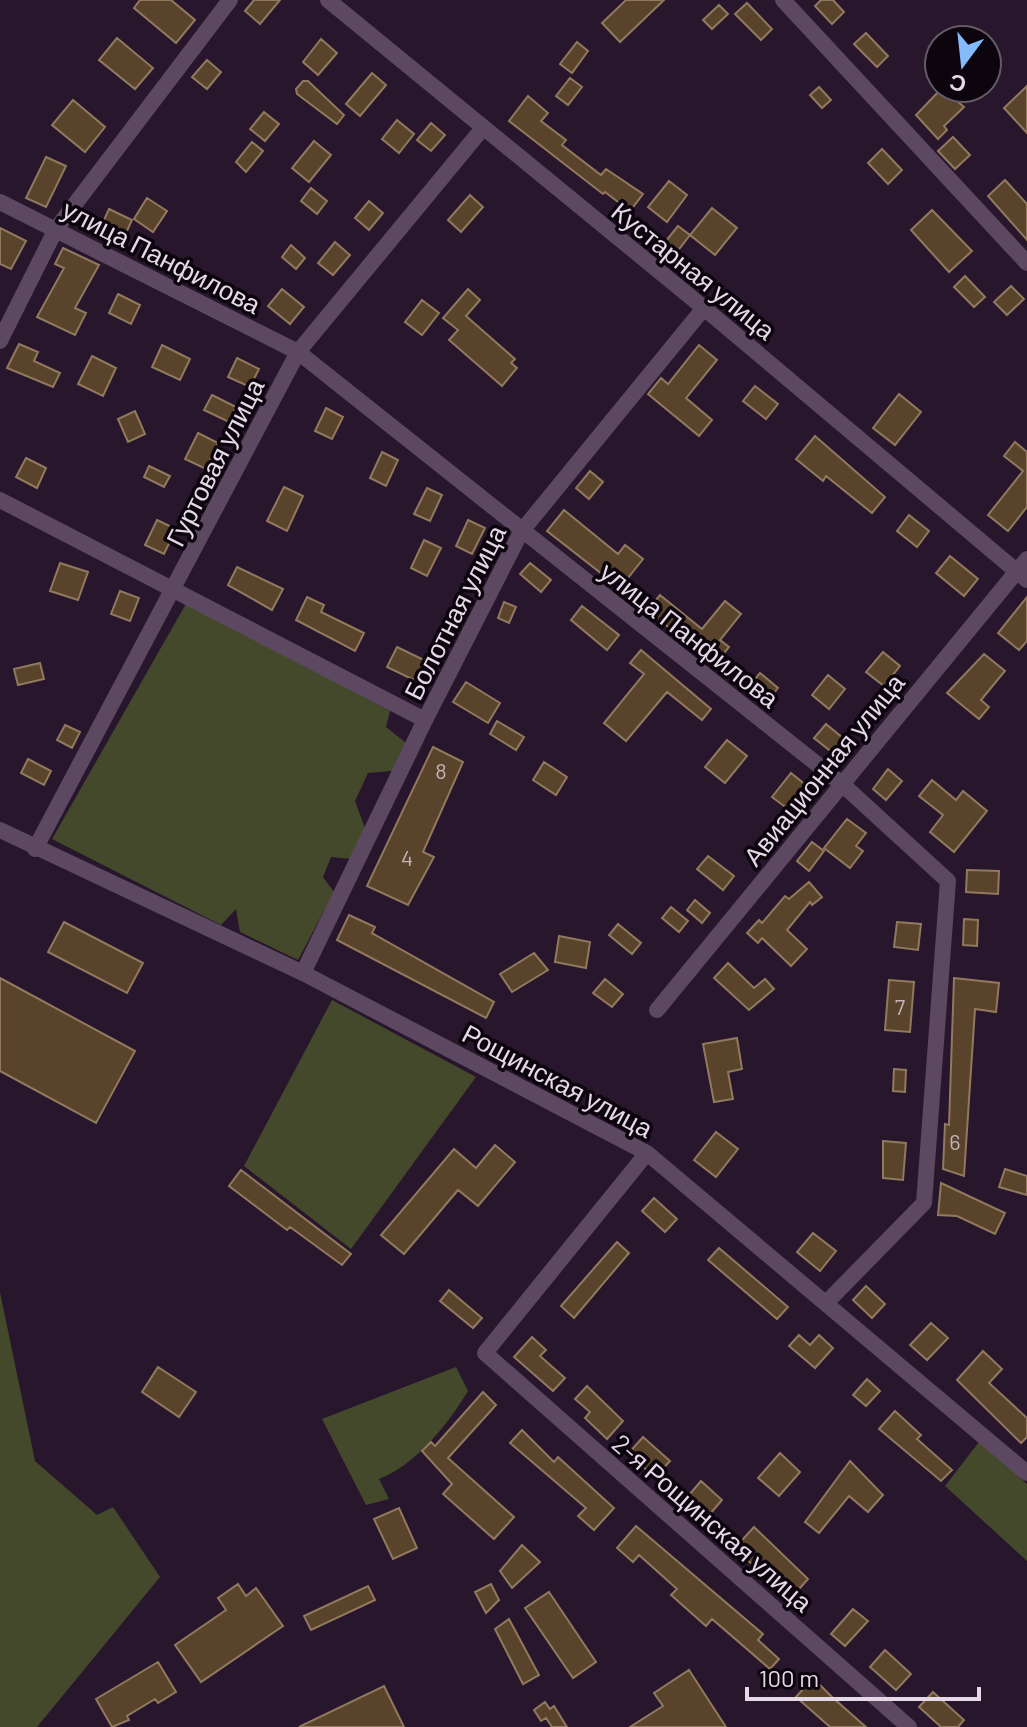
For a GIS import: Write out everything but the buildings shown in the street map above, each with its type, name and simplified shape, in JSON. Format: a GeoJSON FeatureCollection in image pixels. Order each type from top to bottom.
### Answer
{"type":"FeatureCollection","features":[{"type":"Feature","properties":{"kind":"street"},"geometry":{"type":"LineString","coordinates":[[0,341],[56,229],[230,0]]}},
{"type":"Feature","properties":{"kind":"street","name":"Кустарная улица"},"geometry":{"type":"LineString","coordinates":[[328,0],[1023,570]]}},
{"type":"Feature","properties":{"kind":"street"},"geometry":{"type":"LineString","coordinates":[[783,0],[1027,263]]}},
{"type":"Feature","properties":{"kind":"street","name":"Гуртовая улица"},"geometry":{"type":"LineString","coordinates":[[35,849],[298,352],[483,128]]}},
{"type":"Feature","properties":{"kind":"street","name":"улица Панфилова"},"geometry":{"type":"LineString","coordinates":[[0,202],[298,352],[842,784],[948,881],[924,1203],[827,1302]]}},
{"type":"Feature","properties":{"kind":"street","name":"Болотная улица"},"geometry":{"type":"LineString","coordinates":[[303,973],[425,720],[521,532],[704,308]]}},
{"type":"Feature","properties":{"kind":"street"},"geometry":{"type":"LineString","coordinates":[[0,500],[425,720]]}},
{"type":"Feature","properties":{"kind":"street","name":"Авиационная улица"},"geometry":{"type":"LineString","coordinates":[[657,1010],[1023,570]]}},
{"type":"Feature","properties":{"kind":"street","name":"Рощинская улица"},"geometry":{"type":"LineString","coordinates":[[0,830],[303,973],[647,1153],[1027,1473]]}},
{"type":"Feature","properties":{"kind":"street","name":"2-я Рощинская улица"},"geometry":{"type":"LineString","coordinates":[[647,1153],[485,1353],[909,1727]]}},
{"type":"Feature","properties":{"kind":"green space"},"geometry":{"type":"Polygon","coordinates":[[[187,602],[390,711],[386,727],[406,743],[392,771],[368,773],[355,801],[365,828],[352,859],[331,857],[323,877],[334,892],[298,960],[240,932],[236,909],[221,925],[52,839],[187,602]]]}},
{"type":"Feature","properties":{"kind":"green space"},"geometry":{"type":"Polygon","coordinates":[[[332,1000],[476,1077],[351,1249],[244,1166],[332,1000]]]}},
{"type":"Feature","properties":{"kind":"green space"},"geometry":{"type":"Polygon","coordinates":[[[0,1292],[35,1461],[97,1515],[113,1507],[160,1577],[37,1727],[0,1727],[0,1292]]]}},
{"type":"Feature","properties":{"kind":"green space"},"geometry":{"type":"Polygon","coordinates":[[[456,1367],[468,1391],[460,1404],[418,1454],[393,1473],[379,1479],[389,1499],[366,1505],[322,1419],[456,1367]]]}},
{"type":"Feature","properties":{"kind":"green space"},"geometry":{"type":"Polygon","coordinates":[[[989,1429],[982,1442],[1027,1484],[1027,1561],[945,1486],[989,1429]]]}}]}
